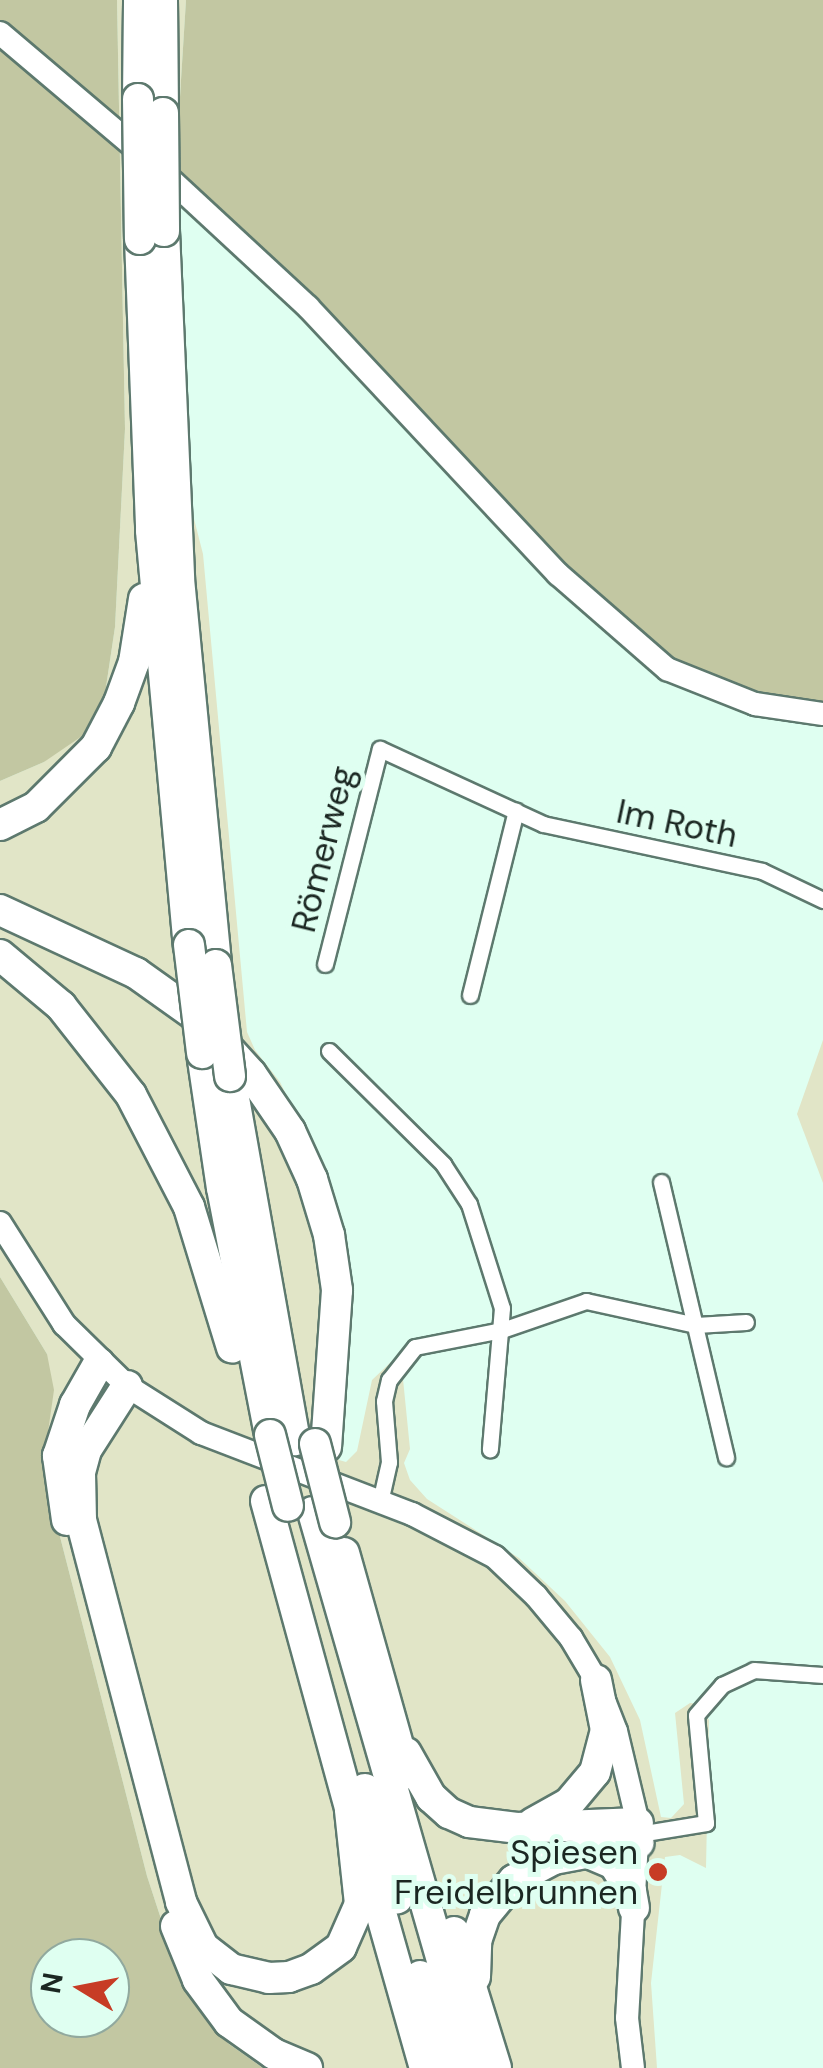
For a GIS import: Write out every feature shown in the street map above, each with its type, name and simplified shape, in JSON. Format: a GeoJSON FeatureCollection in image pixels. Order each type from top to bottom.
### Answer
{"type":"FeatureCollection","features":[{"type":"Feature","properties":{"kind":"highway"},"geometry":{"type":"LineString","coordinates":[[139,0],[151,106],[151,531],[189,945],[208,1100],[212,1215],[232,1348]]}},
{"type":"Feature","properties":{"kind":"highway"},"geometry":{"type":"LineString","coordinates":[[151,106],[162,0]]}},
{"type":"Feature","properties":{"kind":"highway"},"geometry":{"type":"LineString","coordinates":[[127,1386],[86,1450],[80,1473],[81,1520],[181,1902],[203,1946],[231,1969],[269,1978],[289,1977],[311,1968],[341,1946],[360,1904],[350,1810],[247,1184],[216,964],[179,579],[152,235]]}},
{"type":"Feature","properties":{"kind":"highway"},"geometry":{"type":"LineString","coordinates":[[0,825],[36,806],[67,780],[96,747],[119,703],[140,630],[143,561],[151,531]]}},
{"type":"Feature","properties":{"kind":"highway"},"geometry":{"type":"LineString","coordinates":[[0,910],[121,965],[202,1020],[252,1074],[290,1131],[318,1198],[337,1290],[291,1439]]}},
{"type":"Feature","properties":{"kind":"highway"},"geometry":{"type":"LineString","coordinates":[[0,955],[61,1006],[131,1095],[189,1208],[232,1348],[291,1439]]}},
{"type":"Feature","properties":{"kind":"highway"},"geometry":{"type":"LineString","coordinates":[[208,1100],[291,1439],[324,1648],[448,2068]]}},
{"type":"Feature","properties":{"kind":"highway"},"geometry":{"type":"LineString","coordinates":[[100,1364],[63,1433],[58,1456],[60,1493],[169,1907],[198,1980],[213,2004],[250,2040],[308,2068]]}},
{"type":"Feature","properties":{"kind":"highway"},"geometry":{"type":"LineString","coordinates":[[300,1510],[416,1776],[431,1797],[449,1813],[469,1822],[639,1833]]}},
{"type":"Feature","properties":{"kind":"highway"},"geometry":{"type":"LineString","coordinates":[[300,1510],[474,2068]]}},
{"type":"Feature","properties":{"kind":"highway"},"geometry":{"type":"LineString","coordinates":[[517,1828],[550,1818],[584,1790],[595,1772],[606,1730],[596,1680]]}},
{"type":"Feature","properties":{"kind":"highway"},"geometry":{"type":"LineString","coordinates":[[386,1701],[496,2068]]}},
{"type":"Feature","properties":{"kind":"highway"},"geometry":{"type":"LineString","coordinates":[[350,1810],[425,2068]]}},
{"type":"Feature","properties":{"kind":"highway"},"geometry":{"type":"LineString","coordinates":[[475,2000],[476,1941],[497,1895],[530,1868],[639,1833]]}},
{"type":"Feature","properties":{"kind":"highway"},"geometry":{"type":"LineString","coordinates":[[586,1852],[614,1864],[631,1892],[634,1908]]}},
{"type":"Feature","properties":{"kind":"street"},"geometry":{"type":"LineString","coordinates":[[0,34],[146,157],[308,307],[558,574],[668,669],[755,704],[823,714]]}},
{"type":"Feature","properties":{"kind":"street","name":"Im Roth"},"geometry":{"type":"LineString","coordinates":[[380,749],[566,830],[762,871],[823,900]]}},
{"type":"Feature","properties":{"kind":"street","name":"Römerweg"},"geometry":{"type":"LineString","coordinates":[[325,964],[380,749]]}},
{"type":"Feature","properties":{"kind":"street"},"geometry":{"type":"LineString","coordinates":[[470,995],[516,811]]}},
{"type":"Feature","properties":{"kind":"street"},"geometry":{"type":"LineString","coordinates":[[330,1051],[456,1181],[499,1289],[502,1330],[490,1448]]}},
{"type":"Feature","properties":{"kind":"street"},"geometry":{"type":"LineString","coordinates":[[660,1182],[726,1457]]}},
{"type":"Feature","properties":{"kind":"street"},"geometry":{"type":"LineString","coordinates":[[0,1223],[64,1324],[100,1364],[127,1386],[201,1433],[440,1526],[494,1556],[536,1596],[596,1680],[629,1776],[639,1833],[627,2018],[632,2068]]}},
{"type":"Feature","properties":{"kind":"street"},"geometry":{"type":"LineString","coordinates":[[380,1502],[388,1462],[384,1402],[390,1380],[404,1357],[428,1343],[502,1330],[586,1301],[696,1325],[746,1322]]}},
{"type":"Feature","properties":{"kind":"street"},"geometry":{"type":"LineString","coordinates":[[639,1833],[706,1822],[696,1715],[722,1685],[754,1670],[823,1675]]}},
{"type":"Feature","properties":{"kind":"green space"},"geometry":{"type":"Polygon","coordinates":[[[0,0],[117,0],[125,429],[115,627],[103,707],[85,734],[44,762],[0,781],[0,0]]]}},
{"type":"Feature","properties":{"kind":"green space"},"geometry":{"type":"Polygon","coordinates":[[[117,0],[186,0],[175,177],[192,511],[203,554],[247,1032],[255,1050],[280,1082],[315,1154],[335,1448],[339,1460],[346,1462],[357,1451],[372,1380],[391,1362],[403,1379],[410,1449],[404,1463],[410,1480],[427,1499],[519,1558],[565,1601],[610,1657],[640,1720],[661,1817],[671,1818],[684,1804],[675,1713],[690,1703],[698,1704],[709,1720],[706,1868],[680,1855],[665,1857],[651,1983],[657,2068],[263,2068],[229,2044],[200,2011],[178,1971],[147,1876],[46,1482],[47,1354],[0,1277],[0,781],[44,762],[103,707],[115,627],[125,429],[117,0]]]}},
{"type":"Feature","properties":{"kind":"green space"},"geometry":{"type":"Polygon","coordinates":[[[186,0],[823,0],[823,703],[755,695],[668,665],[570,575],[175,177],[186,0]]]}},
{"type":"Feature","properties":{"kind":"green space"},"geometry":{"type":"Polygon","coordinates":[[[823,1040],[823,1183],[797,1114],[823,1040]]]}},
{"type":"Feature","properties":{"kind":"green space"},"geometry":{"type":"Polygon","coordinates":[[[0,1277],[47,1354],[54,1390],[45,1453],[46,1482],[147,1876],[178,1971],[200,2011],[229,2044],[263,2068],[0,2068],[0,1277]]]}},
{"type":"Feature","properties":{"kind":"place","name":"Spiesen Freidelbrunnen"},"geometry":{"type":"Point","coordinates":[658,1872]}}]}
